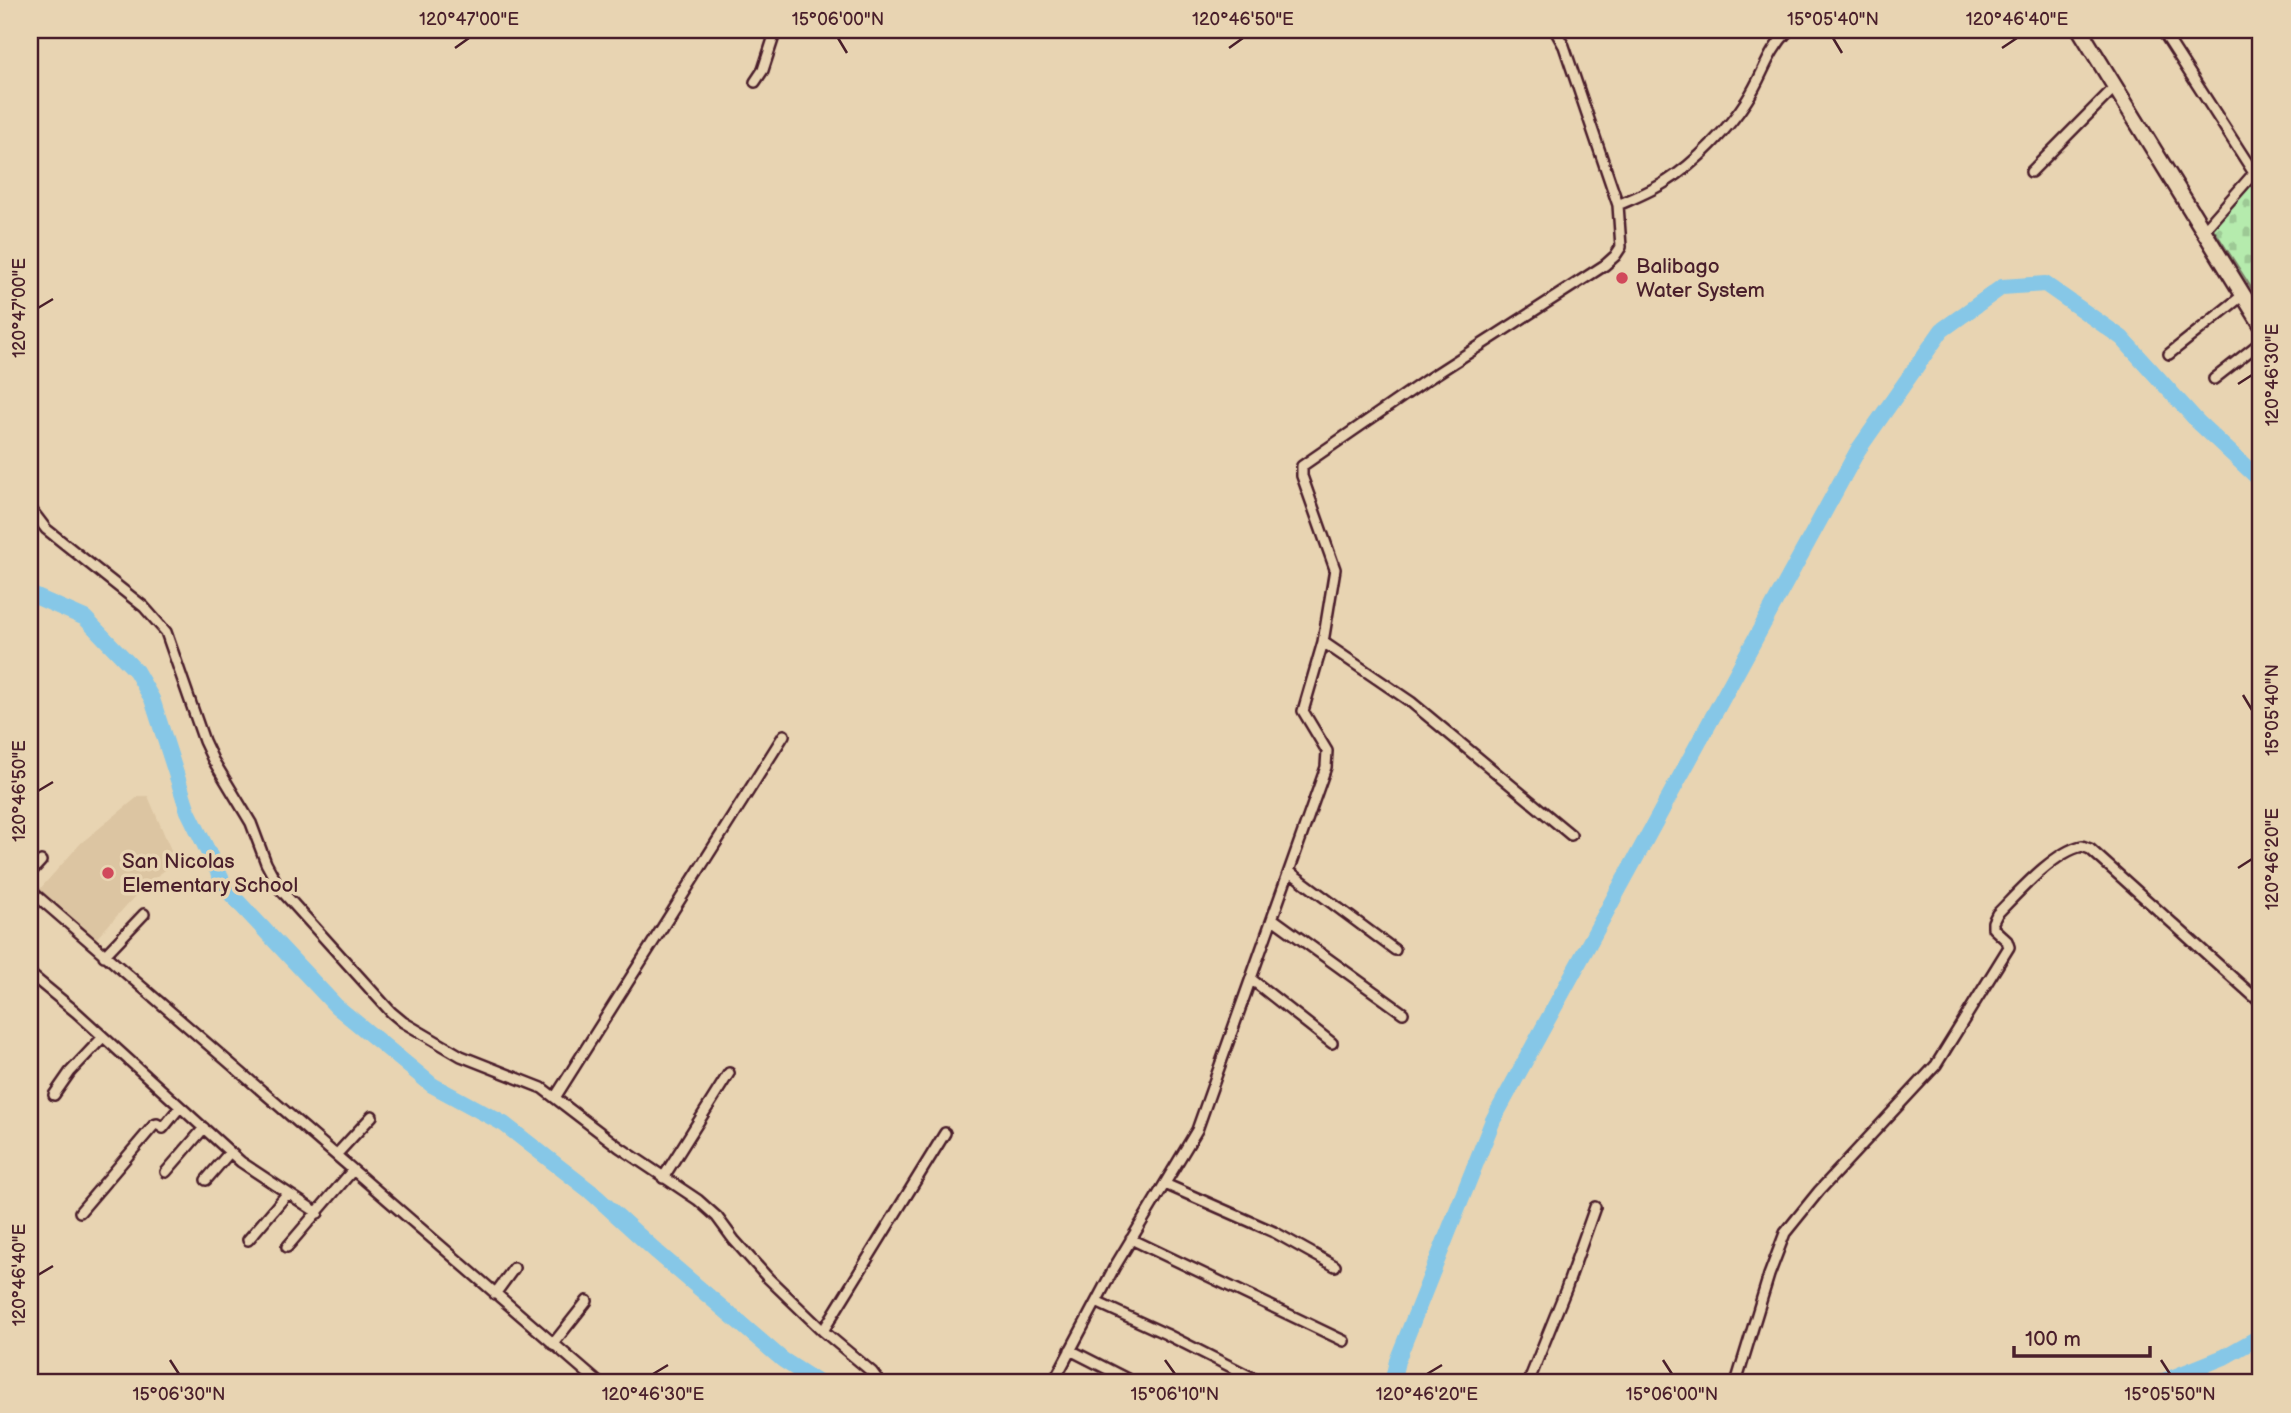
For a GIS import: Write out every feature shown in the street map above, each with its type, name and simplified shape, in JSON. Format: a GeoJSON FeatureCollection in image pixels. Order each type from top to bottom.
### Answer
{"type":"FeatureCollection","features":[{"type":"Feature","properties":{"kind":"main road"},"geometry":{"type":"LineString","coordinates":[[2080,30],[2261,324]]}},
{"type":"Feature","properties":{"kind":"street"},"geometry":{"type":"LineString","coordinates":[[755,82],[763,70],[776,30]]}},
{"type":"Feature","properties":{"kind":"street"},"geometry":{"type":"LineString","coordinates":[[1053,1383],[1131,1239],[1201,1120],[1327,761],[1326,751],[1303,711],[1324,642],[1335,569],[1302,476],[1302,466],[1615,256],[1621,247],[1618,205],[1564,46],[1555,30]]}},
{"type":"Feature","properties":{"kind":"street"},"geometry":{"type":"LineString","coordinates":[[1618,205],[1665,183],[1695,159],[1747,101],[1776,43],[1789,30]]}},
{"type":"Feature","properties":{"kind":"street"},"geometry":{"type":"LineString","coordinates":[[2162,30],[2254,173],[2203,231]]}},
{"type":"Feature","properties":{"kind":"street"},"geometry":{"type":"LineString","coordinates":[[2031,172],[2115,87]]}},
{"type":"Feature","properties":{"kind":"street"},"geometry":{"type":"LineString","coordinates":[[2169,354],[2244,295]]}},
{"type":"Feature","properties":{"kind":"street"},"geometry":{"type":"LineString","coordinates":[[2214,379],[2261,342]]}},
{"type":"Feature","properties":{"kind":"street"},"geometry":{"type":"LineString","coordinates":[[30,508],[46,529],[144,607],[166,632],[204,741],[251,823],[280,889],[403,1022],[461,1056],[532,1083],[556,1096],[619,1147],[698,1200],[717,1217],[745,1253],[823,1331],[873,1372],[880,1383]]}},
{"type":"Feature","properties":{"kind":"street"},"geometry":{"type":"LineString","coordinates":[[1324,642],[1411,702],[1571,835]]}},
{"type":"Feature","properties":{"kind":"street"},"geometry":{"type":"LineString","coordinates":[[556,1096],[784,735]]}},
{"type":"Feature","properties":{"kind":"street"},"geometry":{"type":"LineString","coordinates":[[1736,1383],[1769,1275],[1785,1233],[1819,1191],[1936,1065],[2010,947],[1993,928],[1997,914],[2037,875],[2066,853],[2082,846],[2090,849],[2261,1003]]}},
{"type":"Feature","properties":{"kind":"street"},"geometry":{"type":"LineString","coordinates":[[30,873],[41,861]]}},
{"type":"Feature","properties":{"kind":"street"},"geometry":{"type":"LineString","coordinates":[[1290,872],[1395,950]]}},
{"type":"Feature","properties":{"kind":"street"},"geometry":{"type":"LineString","coordinates":[[30,890],[599,1383]]}},
{"type":"Feature","properties":{"kind":"street"},"geometry":{"type":"LineString","coordinates":[[104,956],[144,914]]}},
{"type":"Feature","properties":{"kind":"street"},"geometry":{"type":"LineString","coordinates":[[1273,919],[1403,1013]]}},
{"type":"Feature","properties":{"kind":"street"},"geometry":{"type":"LineString","coordinates":[[30,974],[241,1162],[318,1213]]}},
{"type":"Feature","properties":{"kind":"street"},"geometry":{"type":"LineString","coordinates":[[1251,979],[1332,1043]]}},
{"type":"Feature","properties":{"kind":"street"},"geometry":{"type":"LineString","coordinates":[[54,1095],[103,1037]]}},
{"type":"Feature","properties":{"kind":"street"},"geometry":{"type":"LineString","coordinates":[[663,1178],[729,1073]]}},
{"type":"Feature","properties":{"kind":"street"},"geometry":{"type":"LineString","coordinates":[[80,1212],[154,1125],[163,1128],[180,1107]]}},
{"type":"Feature","properties":{"kind":"street"},"geometry":{"type":"LineString","coordinates":[[336,1155],[372,1116]]}},
{"type":"Feature","properties":{"kind":"street"},"geometry":{"type":"LineString","coordinates":[[166,1172],[204,1128]]}},
{"type":"Feature","properties":{"kind":"street"},"geometry":{"type":"LineString","coordinates":[[823,1331],[945,1133]]}},
{"type":"Feature","properties":{"kind":"street"},"geometry":{"type":"LineString","coordinates":[[206,1180],[230,1152]]}},
{"type":"Feature","properties":{"kind":"street"},"geometry":{"type":"LineString","coordinates":[[287,1247],[353,1170]]}},
{"type":"Feature","properties":{"kind":"street"},"geometry":{"type":"LineString","coordinates":[[1165,1184],[1274,1232],[1335,1266]]}},
{"type":"Feature","properties":{"kind":"street"},"geometry":{"type":"LineString","coordinates":[[248,1240],[288,1194]]}},
{"type":"Feature","properties":{"kind":"street"},"geometry":{"type":"LineString","coordinates":[[1528,1383],[1595,1207]]}},
{"type":"Feature","properties":{"kind":"street"},"geometry":{"type":"LineString","coordinates":[[1131,1239],[1344,1341]]}},
{"type":"Feature","properties":{"kind":"street"},"geometry":{"type":"LineString","coordinates":[[495,1294],[514,1268]]}},
{"type":"Feature","properties":{"kind":"street"},"geometry":{"type":"LineString","coordinates":[[553,1344],[587,1301]]}},
{"type":"Feature","properties":{"kind":"street"},"geometry":{"type":"LineString","coordinates":[[1096,1302],[1263,1383]]}},
{"type":"Feature","properties":{"kind":"street"},"geometry":{"type":"LineString","coordinates":[[1070,1350],[1135,1383]]}},
{"type":"Feature","properties":{"kind":"shaded area","name":"San Nicolas Elementary School"},"geometry":{"type":"Polygon","coordinates":[[[139,796],[148,796],[176,862],[145,885],[95,940],[39,890],[81,843],[139,796]]]}},
{"type":"Feature","properties":{"kind":"green space"},"geometry":{"type":"Polygon","coordinates":[[[2261,167],[2261,303],[2209,222],[2261,167]]]}},
{"type":"Feature","properties":{"kind":"waterway"},"geometry":{"type":"LineString","coordinates":[[1392,1383],[1397,1361],[1493,1120],[1858,450],[1942,330],[2002,287],[2045,284],[2122,338],[2198,422],[2261,481]]}},
{"type":"Feature","properties":{"kind":"waterway"},"geometry":{"type":"LineString","coordinates":[[30,594],[85,618],[136,671],[152,699],[188,811],[227,890],[336,1006],[432,1085],[504,1124],[590,1191],[783,1360],[819,1383]]}},
{"type":"Feature","properties":{"kind":"waterway"},"geometry":{"type":"LineString","coordinates":[[2159,1383],[2224,1357],[2261,1336]]}},
{"type":"Feature","properties":{"kind":"place","name":"Balibago Water System"},"geometry":{"type":"Point","coordinates":[1622,278]}},
{"type":"Feature","properties":{"kind":"place","name":"San Nicolas Elementary School"},"geometry":{"type":"Point","coordinates":[108,873]}}]}
